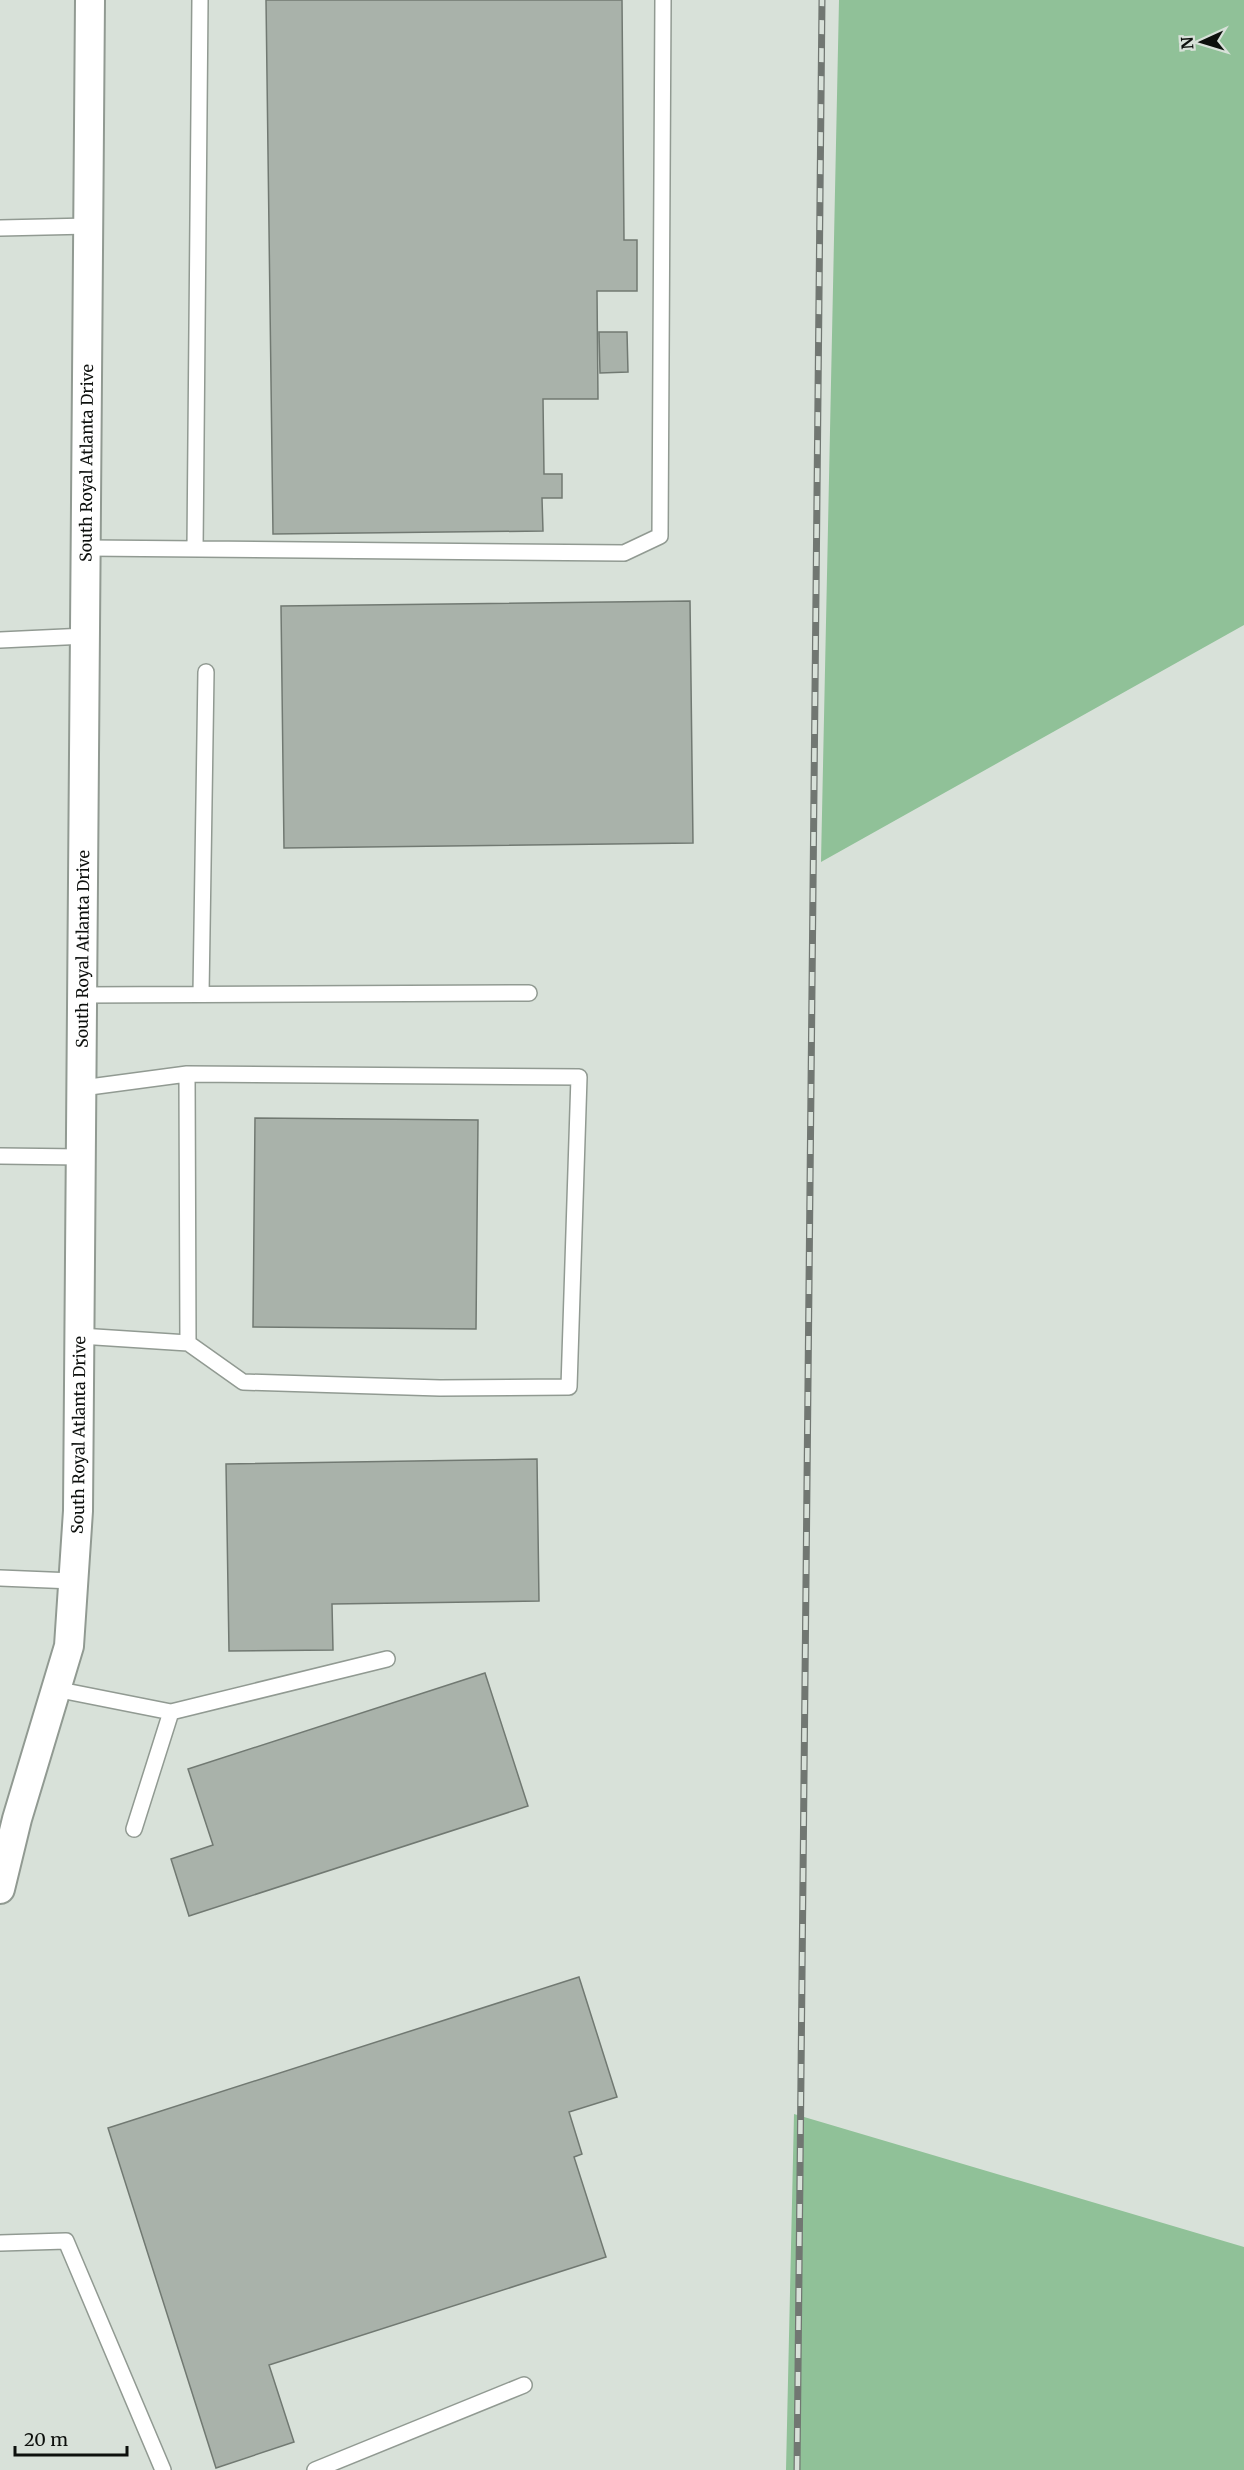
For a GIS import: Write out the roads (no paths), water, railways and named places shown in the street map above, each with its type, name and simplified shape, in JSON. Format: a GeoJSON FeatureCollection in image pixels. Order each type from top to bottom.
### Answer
{"type":"FeatureCollection","features":[{"type":"Feature","properties":{"kind":"street","name":"South Royal Atlanta Drive"},"geometry":{"type":"LineString","coordinates":[[0,1888],[17,1819],[69,1646],[78,1511],[90,0]]}},
{"type":"Feature","properties":{"kind":"lane"},"geometry":{"type":"LineString","coordinates":[[195,549],[200,0]]}},
{"type":"Feature","properties":{"kind":"lane"},"geometry":{"type":"LineString","coordinates":[[87,548],[624,553],[660,536],[663,0]]}},
{"type":"Feature","properties":{"kind":"lane"},"geometry":{"type":"LineString","coordinates":[[0,228],[89,226]]}},
{"type":"Feature","properties":{"kind":"lane"},"geometry":{"type":"LineString","coordinates":[[0,640],[86,636]]}},
{"type":"Feature","properties":{"kind":"lane"},"geometry":{"type":"LineString","coordinates":[[201,994],[206,672]]}},
{"type":"Feature","properties":{"kind":"lane"},"geometry":{"type":"LineString","coordinates":[[83,995],[529,993]]}},
{"type":"Feature","properties":{"kind":"lane"},"geometry":{"type":"LineString","coordinates":[[187,1074],[188,1343]]}},
{"type":"Feature","properties":{"kind":"lane"},"geometry":{"type":"LineString","coordinates":[[80,1336],[188,1343],[243,1382],[440,1388],[569,1387],[579,1077],[187,1074],[82,1088]]}},
{"type":"Feature","properties":{"kind":"lane"},"geometry":{"type":"LineString","coordinates":[[0,1156],[81,1157]]}},
{"type":"Feature","properties":{"kind":"lane"},"geometry":{"type":"LineString","coordinates":[[0,1578],[73,1581]]}},
{"type":"Feature","properties":{"kind":"lane"},"geometry":{"type":"LineString","coordinates":[[55,1689],[171,1712],[387,1659]]}},
{"type":"Feature","properties":{"kind":"lane"},"geometry":{"type":"LineString","coordinates":[[134,1829],[171,1712]]}},
{"type":"Feature","properties":{"kind":"lane"},"geometry":{"type":"LineString","coordinates":[[0,2242],[66,2241],[163,2470]]}},
{"type":"Feature","properties":{"kind":"lane"},"geometry":{"type":"LineString","coordinates":[[315,2470],[524,2385]]}},
{"type":"Feature","properties":{"kind":"railway"},"geometry":{"type":"LineString","coordinates":[[797,2470],[822,0]]}}]}
